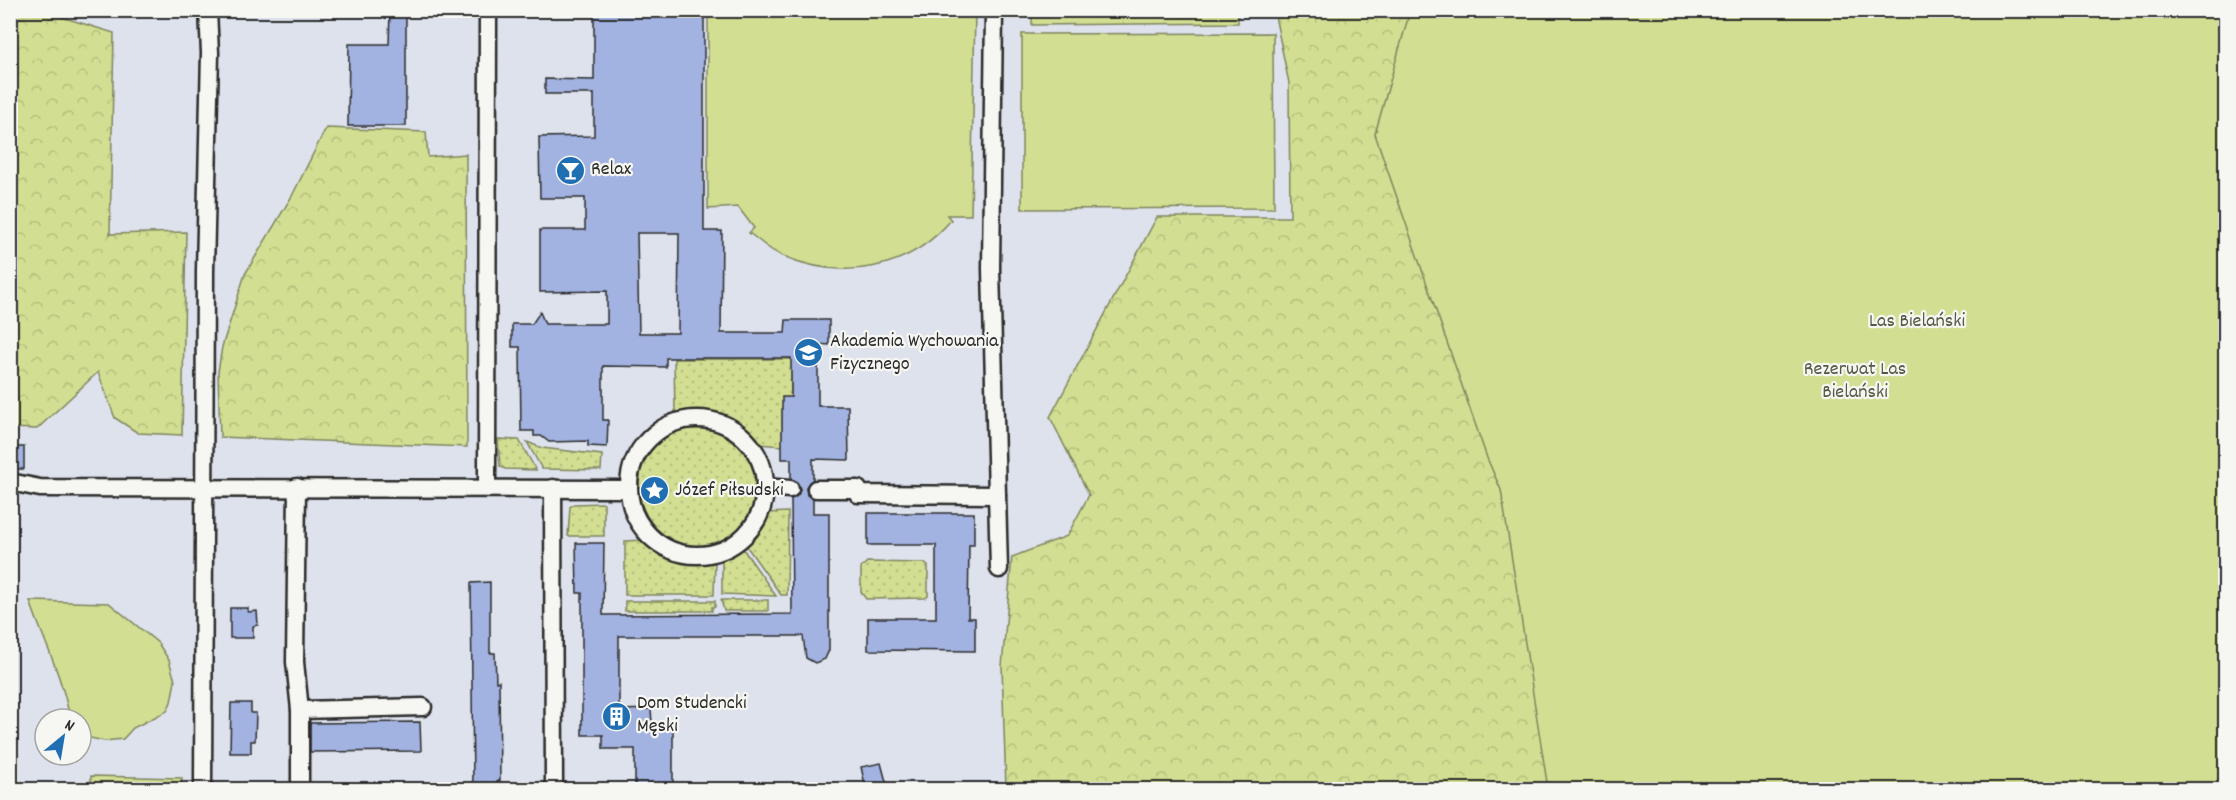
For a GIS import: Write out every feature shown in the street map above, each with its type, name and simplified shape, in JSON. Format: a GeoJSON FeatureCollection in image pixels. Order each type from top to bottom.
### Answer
{"type":"FeatureCollection","features":[{"type":"Feature","properties":{"kind":"street"},"geometry":{"type":"LineString","coordinates":[[203,789],[205,220],[210,53],[208,10]]}},
{"type":"Feature","properties":{"kind":"street"},"geometry":{"type":"LineString","coordinates":[[487,488],[488,10]]}},
{"type":"Feature","properties":{"kind":"street"},"geometry":{"type":"LineString","coordinates":[[994,10],[992,269],[999,569]]}},
{"type":"Feature","properties":{"kind":"street"},"geometry":{"type":"LineString","coordinates":[[686,419],[710,420],[733,428],[751,444],[762,466],[765,487],[761,510],[752,528],[736,543],[717,552],[697,555],[676,552],[657,542],[642,527],[633,509],[629,489],[633,464],[645,443],[663,428],[686,419]]}},
{"type":"Feature","properties":{"kind":"street"},"geometry":{"type":"LineString","coordinates":[[10,482],[40,488],[204,494],[297,487],[629,489]]}},
{"type":"Feature","properties":{"kind":"street"},"geometry":{"type":"LineString","coordinates":[[297,487],[295,662],[300,710],[300,789]]}},
{"type":"Feature","properties":{"kind":"street"},"geometry":{"type":"LineString","coordinates":[[765,487],[790,489]]}},
{"type":"Feature","properties":{"kind":"street"},"geometry":{"type":"LineString","coordinates":[[553,488],[554,789]]}},
{"type":"Feature","properties":{"kind":"street"},"geometry":{"type":"LineString","coordinates":[[816,489],[858,489],[858,494],[997,495]]}},
{"type":"Feature","properties":{"kind":"street"},"geometry":{"type":"LineString","coordinates":[[300,710],[423,707]]}},
{"type":"Feature","properties":{"kind":"shaded area","name":"Akademia Wychowania Fizycznego"},"geometry":{"type":"Polygon","coordinates":[[[39,11],[1513,11],[1085,789],[11,790],[10,29],[39,11]]]}},
{"type":"Feature","properties":{"kind":"green space"},"geometry":{"type":"Polygon","coordinates":[[[15,11],[42,11],[114,33],[110,234],[186,232],[182,435],[138,433],[115,418],[98,372],[37,429],[11,428],[10,14],[15,11]]]}},
{"type":"Feature","properties":{"kind":"green space"},"geometry":{"type":"Polygon","coordinates":[[[708,11],[975,11],[971,215],[947,215],[951,220],[934,237],[915,251],[895,260],[851,269],[806,264],[779,254],[749,233],[754,228],[738,207],[708,209],[708,11]]]}},
{"type":"Feature","properties":{"kind":"green space"},"geometry":{"type":"Polygon","coordinates":[[[1032,11],[1238,11],[1238,23],[1032,25],[1032,11]]]}},
{"type":"Feature","properties":{"kind":"green space","name":"Rezerwat Las Bielański"},"geometry":{"type":"Polygon","coordinates":[[[1274,11],[2225,11],[2225,789],[1006,790],[1002,666],[1012,557],[1067,536],[1089,495],[1050,417],[1157,217],[1290,217],[1289,83],[1274,11]]]}},
{"type":"Feature","properties":{"kind":"green space","name":"Rezerwat Las Bielański"},"geometry":{"type":"Polygon","coordinates":[[[1410,11],[2225,11],[2225,789],[1548,789],[1501,490],[1487,458],[1375,134],[1410,11]]]}},
{"type":"Feature","properties":{"kind":"green space"},"geometry":{"type":"Polygon","coordinates":[[[1273,33],[1274,208],[1022,209],[1022,34],[1273,33]]]}},
{"type":"Feature","properties":{"kind":"green space"},"geometry":{"type":"Polygon","coordinates":[[[326,128],[426,132],[428,157],[466,154],[467,447],[220,437],[218,372],[222,347],[245,274],[292,196],[326,128]]]}},
{"type":"Feature","properties":{"kind":"green space"},"geometry":{"type":"Polygon","coordinates":[[[674,359],[792,359],[791,398],[783,446],[758,444],[741,428],[721,416],[699,411],[675,413],[674,359]]]}},
{"type":"Feature","properties":{"kind":"green space"},"geometry":{"type":"Polygon","coordinates":[[[699,426],[722,431],[741,444],[754,463],[759,486],[754,509],[741,528],[722,541],[699,546],[676,541],[657,528],[644,509],[639,486],[644,463],[657,444],[676,431],[699,426]]]}},
{"type":"Feature","properties":{"kind":"green space"},"geometry":{"type":"Polygon","coordinates":[[[498,439],[519,440],[536,470],[505,469],[500,466],[498,439]]]}},
{"type":"Feature","properties":{"kind":"green space"},"geometry":{"type":"Polygon","coordinates":[[[527,442],[542,448],[602,455],[601,470],[542,469],[527,442]]]}},
{"type":"Feature","properties":{"kind":"green space"},"geometry":{"type":"Polygon","coordinates":[[[604,503],[604,536],[568,536],[570,507],[574,504],[604,503]]]}},
{"type":"Feature","properties":{"kind":"green space"},"geometry":{"type":"Polygon","coordinates":[[[788,512],[787,595],[781,595],[745,544],[767,513],[788,512]]]}},
{"type":"Feature","properties":{"kind":"green space"},"geometry":{"type":"Polygon","coordinates":[[[645,540],[661,551],[678,557],[696,560],[715,559],[714,595],[625,595],[625,541],[645,540]]]}},
{"type":"Feature","properties":{"kind":"green space"},"geometry":{"type":"Polygon","coordinates":[[[741,546],[776,596],[722,594],[722,558],[741,546]]]}},
{"type":"Feature","properties":{"kind":"green space"},"geometry":{"type":"Polygon","coordinates":[[[867,562],[924,563],[928,566],[928,596],[925,598],[866,599],[861,592],[861,568],[867,562]]]}},
{"type":"Feature","properties":{"kind":"green space"},"geometry":{"type":"Polygon","coordinates":[[[721,600],[768,600],[768,611],[724,611],[721,600]]]}},
{"type":"Feature","properties":{"kind":"green space"},"geometry":{"type":"Polygon","coordinates":[[[30,601],[109,603],[158,643],[169,660],[175,681],[167,711],[133,728],[123,739],[104,741],[93,739],[93,707],[68,707],[58,673],[30,601]]]}},
{"type":"Feature","properties":{"kind":"green space"},"geometry":{"type":"Polygon","coordinates":[[[625,601],[715,601],[715,607],[712,607],[712,611],[625,611],[625,601]]]}},
{"type":"Feature","properties":{"kind":"green space"},"geometry":{"type":"Polygon","coordinates":[[[91,776],[182,778],[181,789],[91,789],[91,776]]]}},
{"type":"Feature","properties":{"kind":"building"},"geometry":{"type":"Polygon","coordinates":[[[390,10],[406,10],[406,126],[348,126],[349,44],[389,44],[390,10]]]}},
{"type":"Feature","properties":{"kind":"building"},"geometry":{"type":"Polygon","coordinates":[[[594,10],[704,10],[704,231],[722,231],[721,333],[785,333],[786,320],[829,320],[829,345],[818,344],[818,406],[848,406],[849,460],[813,459],[813,479],[806,488],[807,495],[813,499],[813,513],[829,513],[829,650],[825,659],[815,663],[806,658],[803,636],[619,636],[619,710],[651,709],[652,723],[673,723],[673,789],[635,789],[635,749],[603,749],[603,735],[582,735],[582,593],[577,593],[576,543],[604,543],[603,615],[792,614],[791,499],[798,495],[800,489],[796,481],[791,479],[791,459],[782,459],[782,397],[791,397],[791,358],[666,358],[666,367],[603,366],[603,420],[608,420],[607,447],[588,446],[588,441],[549,442],[541,436],[534,436],[534,431],[521,431],[520,347],[512,347],[512,324],[532,324],[540,312],[545,324],[607,324],[607,291],[540,292],[540,230],[585,230],[585,198],[540,198],[539,137],[594,136],[594,94],[545,94],[545,79],[594,80],[594,10]],[[637,233],[639,333],[678,333],[679,233],[637,233]]]}},
{"type":"Feature","properties":{"kind":"building"},"geometry":{"type":"Polygon","coordinates":[[[10,447],[24,447],[24,469],[10,469],[10,447]]]}},
{"type":"Feature","properties":{"kind":"building"},"geometry":{"type":"Polygon","coordinates":[[[868,513],[974,513],[974,545],[969,545],[968,618],[975,618],[975,651],[868,650],[868,618],[936,618],[936,545],[868,545],[868,513]]]}},
{"type":"Feature","properties":{"kind":"building"},"geometry":{"type":"Polygon","coordinates":[[[490,582],[490,653],[495,653],[496,682],[499,681],[500,781],[497,781],[497,789],[473,789],[471,583],[490,582]]]}},
{"type":"Feature","properties":{"kind":"building"},"geometry":{"type":"Polygon","coordinates":[[[230,608],[248,608],[248,612],[257,611],[258,625],[253,626],[253,638],[230,638],[230,608]]]}},
{"type":"Feature","properties":{"kind":"building"},"geometry":{"type":"Polygon","coordinates":[[[231,703],[251,703],[251,713],[256,713],[255,741],[251,741],[251,753],[230,753],[231,703]]]}},
{"type":"Feature","properties":{"kind":"building"},"geometry":{"type":"Polygon","coordinates":[[[420,722],[421,751],[310,752],[310,723],[420,722]]]}},
{"type":"Feature","properties":{"kind":"building"},"geometry":{"type":"Polygon","coordinates":[[[881,763],[888,789],[866,789],[861,767],[881,763]]]}},
{"type":"Feature","properties":{"kind":"place","name":"Relax"},"geometry":{"type":"Point","coordinates":[570,170]}},
{"type":"Feature","properties":{"kind":"place","name":"Akademia Wychowania Fizycznego"},"geometry":{"type":"Point","coordinates":[809,353]}},
{"type":"Feature","properties":{"kind":"place","name":"Józef Piłsudski"},"geometry":{"type":"Point","coordinates":[654,491]}},
{"type":"Feature","properties":{"kind":"place","name":"Dom Studencki Męski"},"geometry":{"type":"Point","coordinates":[616,716]}},
{"type":"Feature","properties":{"kind":"park label","name":"Las Bielański"},"geometry":{"type":"Point","coordinates":[1917,322]}}]}
